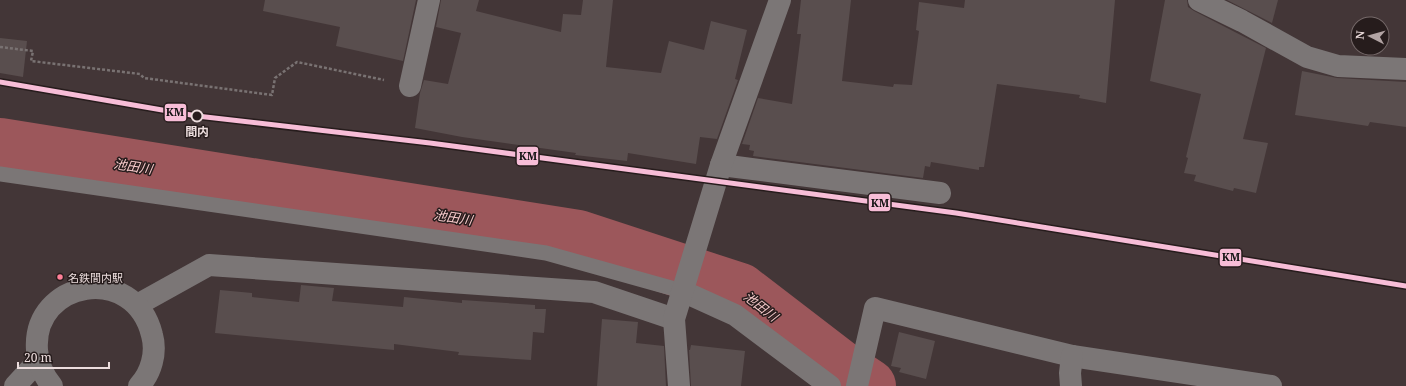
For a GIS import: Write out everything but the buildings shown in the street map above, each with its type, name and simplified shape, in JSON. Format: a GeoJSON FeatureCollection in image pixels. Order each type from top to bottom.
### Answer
{"type":"FeatureCollection","features":[{"type":"Feature","properties":{"kind":"street"},"geometry":{"type":"LineString","coordinates":[[410,86],[429,0]]}},
{"type":"Feature","properties":{"kind":"street"},"geometry":{"type":"LineString","coordinates":[[679,386],[674,319],[721,165],[780,0]]}},
{"type":"Feature","properties":{"kind":"street"},"geometry":{"type":"LineString","coordinates":[[1199,0],[1242,21],[1307,57],[1338,66],[1406,69]]}},
{"type":"Feature","properties":{"kind":"street"},"geometry":{"type":"LineString","coordinates":[[721,165],[940,193]]}},
{"type":"Feature","properties":{"kind":"street"},"geometry":{"type":"LineString","coordinates":[[137,305],[209,265],[594,292],[674,319]]}},
{"type":"Feature","properties":{"kind":"street"},"geometry":{"type":"LineString","coordinates":[[52,386],[45,378],[38,361],[37,342],[41,324],[52,307],[66,296],[84,289],[104,288],[122,294],[137,305],[149,322],[154,342],[152,362],[144,380],[138,386]]}},
{"type":"Feature","properties":{"kind":"street"},"geometry":{"type":"LineString","coordinates":[[682,289],[734,315],[830,386]]}},
{"type":"Feature","properties":{"kind":"street"},"geometry":{"type":"LineString","coordinates":[[857,386],[875,308],[1072,356],[1271,386]]}},
{"type":"Feature","properties":{"kind":"street"},"geometry":{"type":"LineString","coordinates":[[1071,386],[1070,373],[1072,356]]}},
{"type":"Feature","properties":{"kind":"street"},"geometry":{"type":"LineString","coordinates":[[15,386],[38,361]]}},
{"type":"Feature","properties":{"kind":"lane"},"geometry":{"type":"LineString","coordinates":[[0,174],[546,253],[682,289]]}},
{"type":"Feature","properties":{"kind":"path"},"geometry":{"type":"LineString","coordinates":[[0,47],[33,51],[31,60],[140,74],[144,78],[272,95],[275,78],[297,62],[410,86]]}},
{"type":"Feature","properties":{"kind":"waterway","name":"池田川"},"geometry":{"type":"LineString","coordinates":[[0,145],[578,237],[740,290],[839,366],[869,386]]}},
{"type":"Feature","properties":{"kind":"transit line","name":"KM"},"geometry":{"type":"LineString","coordinates":[[0,82],[197,116],[430,143],[956,213],[1406,286]]}},
{"type":"Feature","properties":{"kind":"place","name":"間内"},"geometry":{"type":"Point","coordinates":[197,116]}},
{"type":"Feature","properties":{"kind":"place","name":"名鉄間内駅"},"geometry":{"type":"Point","coordinates":[60,277]}}]}
